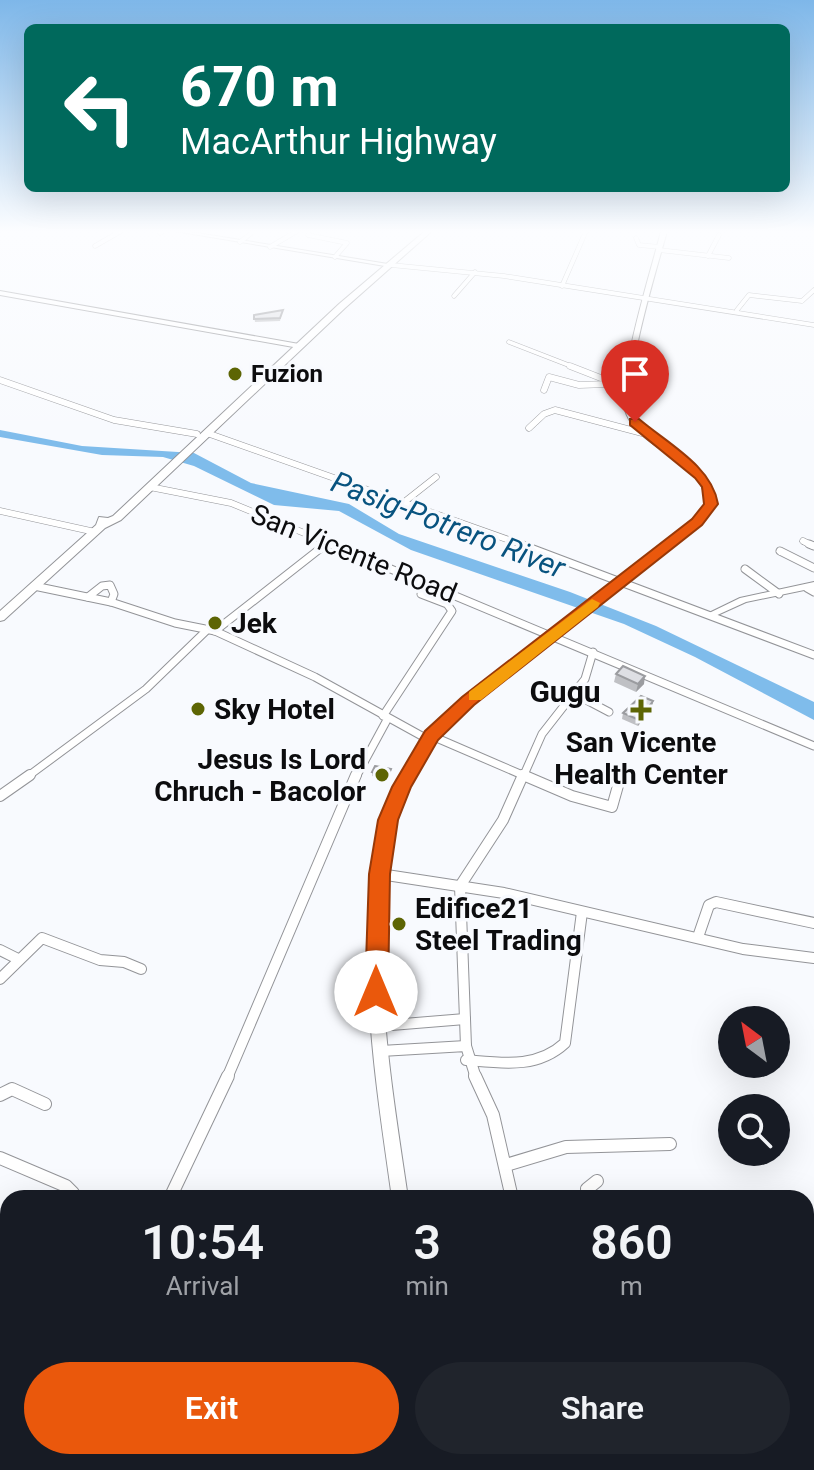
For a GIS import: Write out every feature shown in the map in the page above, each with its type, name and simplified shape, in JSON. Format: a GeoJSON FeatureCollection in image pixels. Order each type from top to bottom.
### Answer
{"type":"FeatureCollection","features":[{"type":"Feature","properties":{"kind":"highway"},"geometry":{"type":"LineString","coordinates":[[0,617],[98,529],[111,524],[201,435],[244,402],[242,399],[350,300]]}},
{"type":"Feature","properties":{"kind":"main road"},"geometry":{"type":"LineString","coordinates":[[37,300],[299,346]]}},
{"type":"Feature","properties":{"kind":"main road"},"geometry":{"type":"LineString","coordinates":[[399,1190],[381,1051],[376,960],[380,874],[391,810],[430,738],[468,701],[697,522],[711,504],[709,487],[699,475],[646,434],[630,414],[629,389],[649,300]]}},
{"type":"Feature","properties":{"kind":"main road"},"geometry":{"type":"LineString","coordinates":[[710,615],[743,600],[812,588]]}},
{"type":"Feature","properties":{"kind":"street"},"geometry":{"type":"LineString","coordinates":[[661,300],[814,325]]}},
{"type":"Feature","properties":{"kind":"street"},"geometry":{"type":"LineString","coordinates":[[737,310],[745,300]]}},
{"type":"Feature","properties":{"kind":"street"},"geometry":{"type":"LineString","coordinates":[[509,342],[629,389]]}},
{"type":"Feature","properties":{"kind":"street"},"geometry":{"type":"LineString","coordinates":[[544,390],[549,377],[579,385],[610,384]]}},
{"type":"Feature","properties":{"kind":"street"},"geometry":{"type":"LineString","coordinates":[[0,380],[114,420],[201,435],[403,503],[621,581],[814,655]]}},
{"type":"Feature","properties":{"kind":"street"},"geometry":{"type":"LineString","coordinates":[[529,428],[545,414],[557,410],[616,431],[646,434]]}},
{"type":"Feature","properties":{"kind":"street"},"geometry":{"type":"LineString","coordinates":[[403,503],[436,477]]}},
{"type":"Feature","properties":{"kind":"street","name":"San Vicente Road"},"geometry":{"type":"LineString","coordinates":[[148,485],[211,497],[554,633],[671,688],[814,746]]}},
{"type":"Feature","properties":{"kind":"street"},"geometry":{"type":"LineString","coordinates":[[0,511],[98,529]]}},
{"type":"Feature","properties":{"kind":"street"},"geometry":{"type":"LineString","coordinates":[[803,541],[814,546]]}},
{"type":"Feature","properties":{"kind":"street"},"geometry":{"type":"LineString","coordinates":[[0,796],[102,725],[211,630],[327,543]]}},
{"type":"Feature","properties":{"kind":"street"},"geometry":{"type":"LineString","coordinates":[[780,551],[814,568]]}},
{"type":"Feature","properties":{"kind":"street"},"geometry":{"type":"LineString","coordinates":[[745,569],[779,594]]}},
{"type":"Feature","properties":{"kind":"street"},"geometry":{"type":"LineString","coordinates":[[88,597],[102,586],[110,585],[114,594],[111,602]]}},
{"type":"Feature","properties":{"kind":"street"},"geometry":{"type":"LineString","coordinates":[[34,586],[111,602],[211,630],[302,671],[430,738],[522,776],[612,807],[621,775]]}},
{"type":"Feature","properties":{"kind":"street"},"geometry":{"type":"LineString","coordinates":[[174,1190],[261,1006],[361,764],[385,717],[452,611],[447,604],[421,594]]}},
{"type":"Feature","properties":{"kind":"street"},"geometry":{"type":"LineString","coordinates":[[511,1190],[489,1102],[466,1060],[460,886],[503,820],[542,734],[591,668],[593,652]]}},
{"type":"Feature","properties":{"kind":"street"},"geometry":{"type":"LineString","coordinates":[[573,693],[609,712]]}},
{"type":"Feature","properties":{"kind":"street"},"geometry":{"type":"LineString","coordinates":[[380,874],[460,886],[743,949],[814,958]]}},
{"type":"Feature","properties":{"kind":"street"},"geometry":{"type":"LineString","coordinates":[[698,937],[709,905],[716,902],[814,923]]}},
{"type":"Feature","properties":{"kind":"street"},"geometry":{"type":"LineString","coordinates":[[466,1060],[528,1062],[548,1058],[565,1043],[574,948],[582,912]]}},
{"type":"Feature","properties":{"kind":"street"},"geometry":{"type":"LineString","coordinates":[[0,979],[18,959],[46,938],[100,960],[124,962],[141,969]]}},
{"type":"Feature","properties":{"kind":"street"},"geometry":{"type":"LineString","coordinates":[[0,950],[18,959]]}},
{"type":"Feature","properties":{"kind":"street"},"geometry":{"type":"LineString","coordinates":[[379,1026],[465,1019]]}},
{"type":"Feature","properties":{"kind":"street"},"geometry":{"type":"LineString","coordinates":[[381,1051],[466,1046]]}},
{"type":"Feature","properties":{"kind":"street"},"geometry":{"type":"LineString","coordinates":[[0,1095],[12,1089],[45,1104]]}},
{"type":"Feature","properties":{"kind":"street"},"geometry":{"type":"LineString","coordinates":[[506,1165],[536,1152],[566,1145],[670,1144]]}},
{"type":"Feature","properties":{"kind":"street"},"geometry":{"type":"LineString","coordinates":[[0,1158],[70,1190]]}},
{"type":"Feature","properties":{"kind":"street"},"geometry":{"type":"LineString","coordinates":[[587,1190],[597,1181]]}},
{"type":"Feature","properties":{"kind":"water"},"geometry":{"type":"Polygon","coordinates":[[[0,430],[82,446],[194,453],[251,483],[349,504],[399,534],[570,592],[656,626],[814,702],[814,720],[695,657],[624,624],[411,550],[339,511],[274,505],[194,466],[163,457],[102,455],[0,437],[0,430]]]}},
{"type":"Feature","properties":{"kind":"building"},"geometry":{"type":"Polygon","coordinates":[[[283,310],[280,318],[254,319],[254,315],[283,310]]]}},
{"type":"Feature","properties":{"kind":"building"},"geometry":{"type":"Polygon","coordinates":[[[623,666],[645,676],[638,684],[616,674],[623,666]]]}},
{"type":"Feature","properties":{"kind":"building"},"geometry":{"type":"Polygon","coordinates":[[[641,696],[653,701],[639,720],[623,713],[641,696]]]}},
{"type":"Feature","properties":{"kind":"building"},"geometry":{"type":"Polygon","coordinates":[[[375,766],[391,769],[388,776],[372,772],[375,766]]]}},
{"type":"Feature","properties":{"kind":"slow traffic"},"geometry":{"type":"LineString","coordinates":[[475,696],[592,603]]}},
{"type":"Feature","properties":{"kind":"place","name":"Fuzion"},"geometry":{"type":"Point","coordinates":[235,374]}},
{"type":"Feature","properties":{"kind":"place","name":"Jek"},"geometry":{"type":"Point","coordinates":[215,623]}},
{"type":"Feature","properties":{"kind":"place","name":"Sky Hotel"},"geometry":{"type":"Point","coordinates":[198,709]}},
{"type":"Feature","properties":{"kind":"place","name":"San Vicente Health Center"},"geometry":{"type":"Point","coordinates":[641,710]}},
{"type":"Feature","properties":{"kind":"place","name":"Jesus Is Lord Chruch - Bacolor"},"geometry":{"type":"Point","coordinates":[382,775]}},
{"type":"Feature","properties":{"kind":"place","name":"Edifice21 Steel Trading"},"geometry":{"type":"Point","coordinates":[399,924]}},
{"type":"Feature","properties":{"kind":"district","name":"Gugu"},"geometry":{"type":"Point","coordinates":[565,692]}},
{"type":"Feature","properties":{"kind":"route"},"geometry":{"type":"LineString","coordinates":[[376,992],[380,874],[388,820],[401,787],[432,736],[468,701],[697,522],[711,504],[709,487],[699,475],[635,422]]}},
{"type":"Feature","properties":{"kind":"water label","name":"Pasig-Potrero River"},"geometry":{"type":"Point","coordinates":[448,525]}}]}
